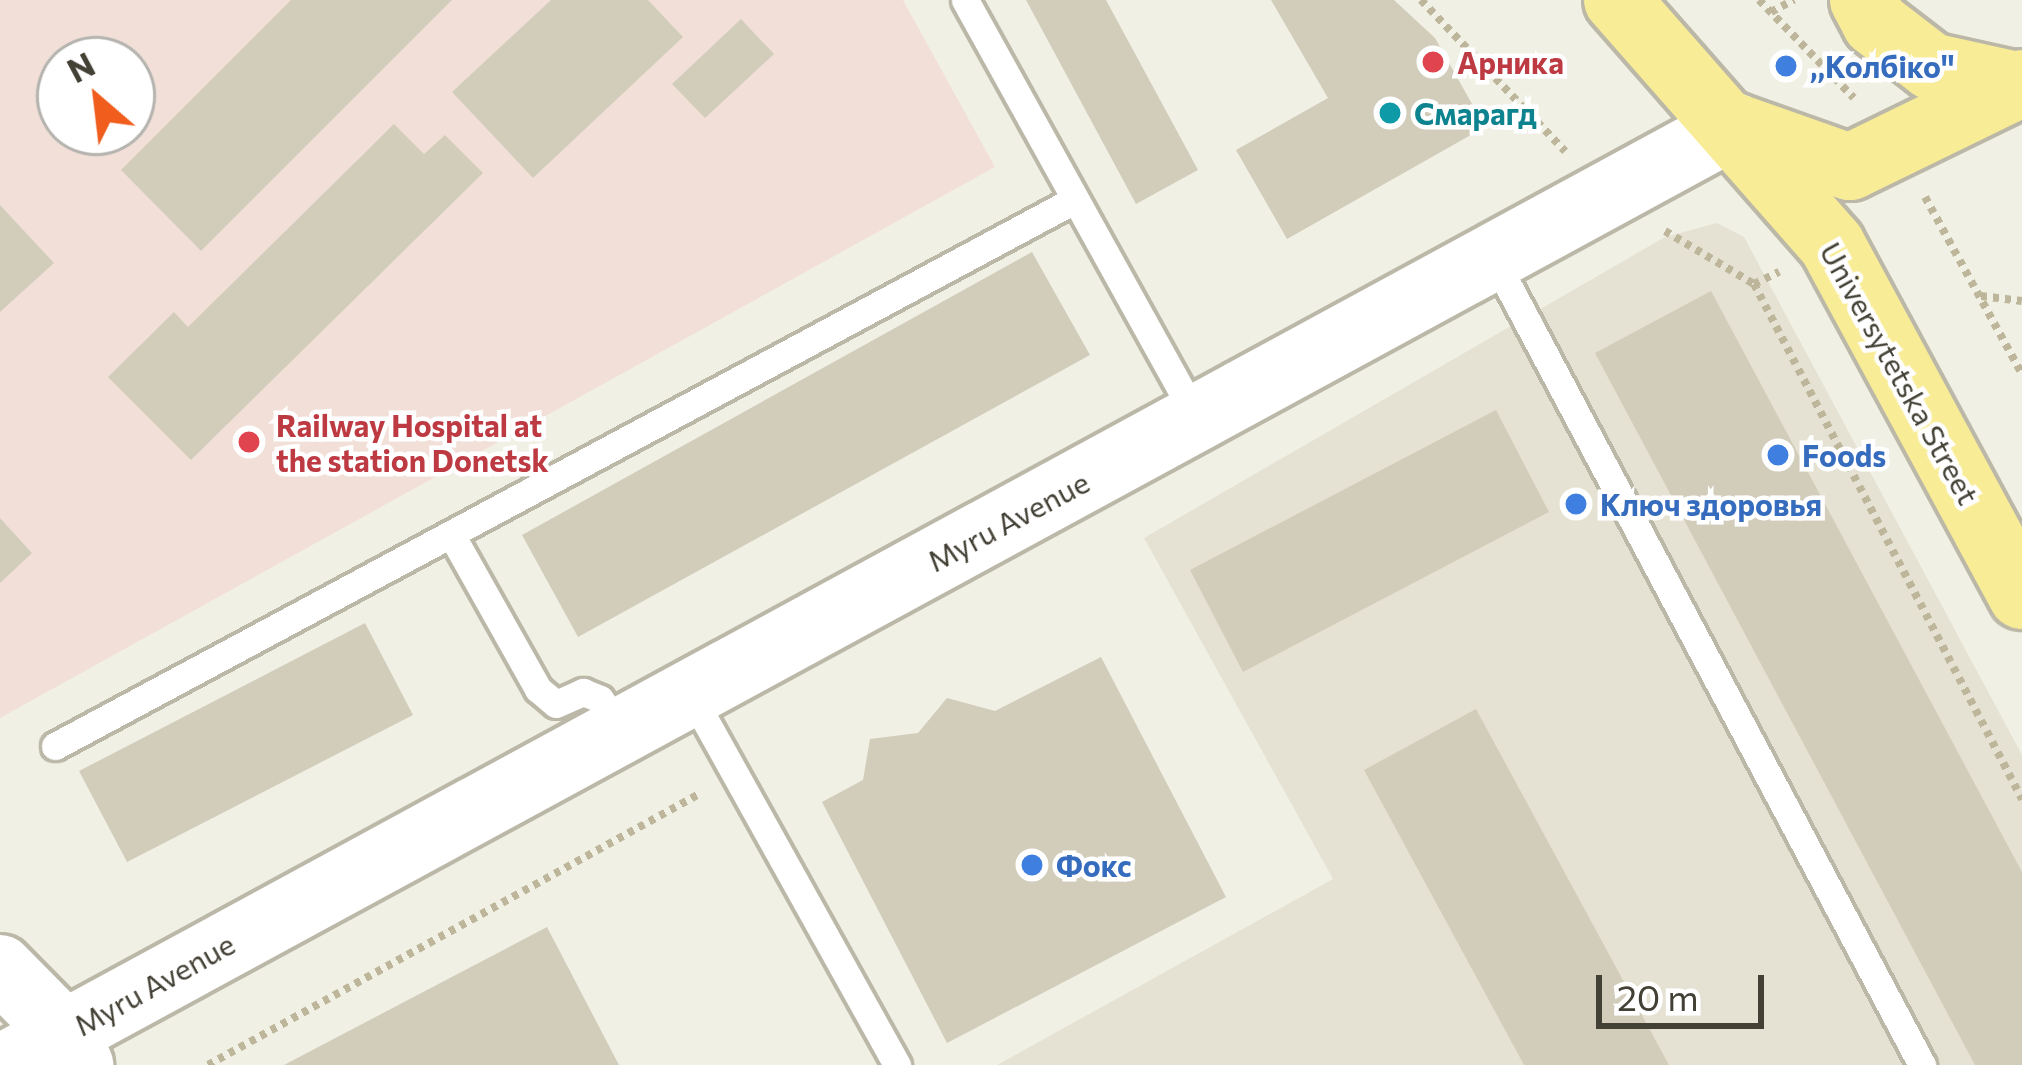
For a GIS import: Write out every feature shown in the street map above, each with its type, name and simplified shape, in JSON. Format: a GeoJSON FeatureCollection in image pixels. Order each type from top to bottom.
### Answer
{"type":"FeatureCollection","features":[{"type":"Feature","properties":{"kind":"main road","name":"Universytetska Street"},"geometry":{"type":"LineString","coordinates":[[1617,0],[1734,126],[1832,245],[2022,596]]}},
{"type":"Feature","properties":{"kind":"main road"},"geometry":{"type":"LineString","coordinates":[[1863,0],[1875,22],[1930,66],[2019,84]]}},
{"type":"Feature","properties":{"kind":"main road"},"geometry":{"type":"LineString","coordinates":[[1734,126],[1850,167],[2019,84]]}},
{"type":"Feature","properties":{"kind":"street","name":"Myru Avenue"},"geometry":{"type":"LineString","coordinates":[[6,1065],[72,1049],[621,729],[1734,126]]}},
{"type":"Feature","properties":{"kind":"street"},"geometry":{"type":"LineString","coordinates":[[0,968],[72,1049]]}},
{"type":"Feature","properties":{"kind":"lane"},"geometry":{"type":"LineString","coordinates":[[964,0],[1197,419]]}},
{"type":"Feature","properties":{"kind":"lane"},"geometry":{"type":"LineString","coordinates":[[55,746],[1074,200]]}},
{"type":"Feature","properties":{"kind":"lane"},"geometry":{"type":"LineString","coordinates":[[1494,259],[1922,1065]]}},
{"type":"Feature","properties":{"kind":"lane"},"geometry":{"type":"LineString","coordinates":[[451,534],[538,689],[556,704],[583,692],[600,699],[621,729]]}},
{"type":"Feature","properties":{"kind":"lane"},"geometry":{"type":"LineString","coordinates":[[690,693],[897,1065]]}},
{"type":"Feature","properties":{"kind":"path"},"geometry":{"type":"LineString","coordinates":[[1771,12],[1794,0]]}},
{"type":"Feature","properties":{"kind":"path"},"geometry":{"type":"LineString","coordinates":[[1423,1],[1609,197],[1754,284],[2022,799]]}},
{"type":"Feature","properties":{"kind":"path"},"geometry":{"type":"LineString","coordinates":[[1979,296],[2022,301]]}},
{"type":"Feature","properties":{"kind":"path"},"geometry":{"type":"LineString","coordinates":[[208,1065],[735,774]]}},
{"type":"Feature","properties":{"kind":"shaded area","name":"Railway Hospital at the station Donetsk"},"geometry":{"type":"Polygon","coordinates":[[[0,0],[903,0],[995,167],[0,718],[0,0]]]}},
{"type":"Feature","properties":{"kind":"shaded area"},"geometry":{"type":"Polygon","coordinates":[[[1717,223],[1744,237],[2022,755],[2022,1065],[997,1065],[1333,879],[1144,538],[1665,237],[1717,223]]]}},
{"type":"Feature","properties":{"kind":"building"},"geometry":{"type":"Polygon","coordinates":[[[291,0],[452,0],[201,251],[121,170],[135,156],[156,156],[156,135],[291,0]]]}},
{"type":"Feature","properties":{"kind":"building"},"geometry":{"type":"Polygon","coordinates":[[[551,0],[648,0],[683,37],[533,178],[452,92],[551,0]]]}},
{"type":"Feature","properties":{"kind":"building"},"geometry":{"type":"Polygon","coordinates":[[[1026,0],[1106,0],[1198,170],[1136,204],[1026,0]]]}},
{"type":"Feature","properties":{"kind":"building","name":"Смарагд"},"geometry":{"type":"Polygon","coordinates":[[[1271,0],[1394,0],[1435,38],[1485,127],[1287,239],[1236,150],[1328,98],[1271,0]]]}},
{"type":"Feature","properties":{"kind":"building"},"geometry":{"type":"Polygon","coordinates":[[[741,19],[774,54],[705,118],[672,84],[741,19]]]}},
{"type":"Feature","properties":{"kind":"building"},"geometry":{"type":"Polygon","coordinates":[[[394,124],[424,154],[445,135],[483,173],[191,460],[108,377],[174,312],[188,327],[394,124]]]}},
{"type":"Feature","properties":{"kind":"building"},"geometry":{"type":"Polygon","coordinates":[[[0,205],[54,263],[0,312],[0,205]]]}},
{"type":"Feature","properties":{"kind":"building"},"geometry":{"type":"Polygon","coordinates":[[[1032,252],[1090,355],[578,637],[522,535],[1032,252]]]}},
{"type":"Feature","properties":{"kind":"building"},"geometry":{"type":"Polygon","coordinates":[[[1711,291],[2022,872],[2022,1065],[1975,1065],[1595,353],[1711,291]]]}},
{"type":"Feature","properties":{"kind":"building"},"geometry":{"type":"Polygon","coordinates":[[[1496,410],[1549,512],[1243,672],[1190,570],[1496,410]]]}},
{"type":"Feature","properties":{"kind":"building"},"geometry":{"type":"Polygon","coordinates":[[[0,518],[32,553],[0,583],[0,518]]]}},
{"type":"Feature","properties":{"kind":"building"},"geometry":{"type":"Polygon","coordinates":[[[365,623],[413,715],[127,862],[79,771],[365,623]]]}},
{"type":"Feature","properties":{"kind":"building","name":"Фокс"},"geometry":{"type":"Polygon","coordinates":[[[1101,657],[1226,897],[947,1043],[822,802],[863,780],[870,739],[918,733],[947,698],[995,711],[1101,657]]]}},
{"type":"Feature","properties":{"kind":"building"},"geometry":{"type":"Polygon","coordinates":[[[1476,709],[1669,1065],[1524,1065],[1364,770],[1476,709]]]}},
{"type":"Feature","properties":{"kind":"building"},"geometry":{"type":"Polygon","coordinates":[[[547,927],[619,1065],[284,1065],[547,927]]]}},
{"type":"Feature","properties":{"kind":"place","name":"Арника"},"geometry":{"type":"Point","coordinates":[1433,62]}},
{"type":"Feature","properties":{"kind":"place","name":",,Колбіко''"},"geometry":{"type":"Point","coordinates":[1786,66]}},
{"type":"Feature","properties":{"kind":"place","name":"Смарагд"},"geometry":{"type":"Point","coordinates":[1390,113]}},
{"type":"Feature","properties":{"kind":"place","name":"Railway Hospital at the station Donetsk"},"geometry":{"type":"Point","coordinates":[249,442]}},
{"type":"Feature","properties":{"kind":"place","name":"Foods"},"geometry":{"type":"Point","coordinates":[1778,455]}},
{"type":"Feature","properties":{"kind":"place","name":"Ключ здоровья"},"geometry":{"type":"Point","coordinates":[1576,504]}},
{"type":"Feature","properties":{"kind":"place","name":"Фокс"},"geometry":{"type":"Point","coordinates":[1032,865]}}]}
